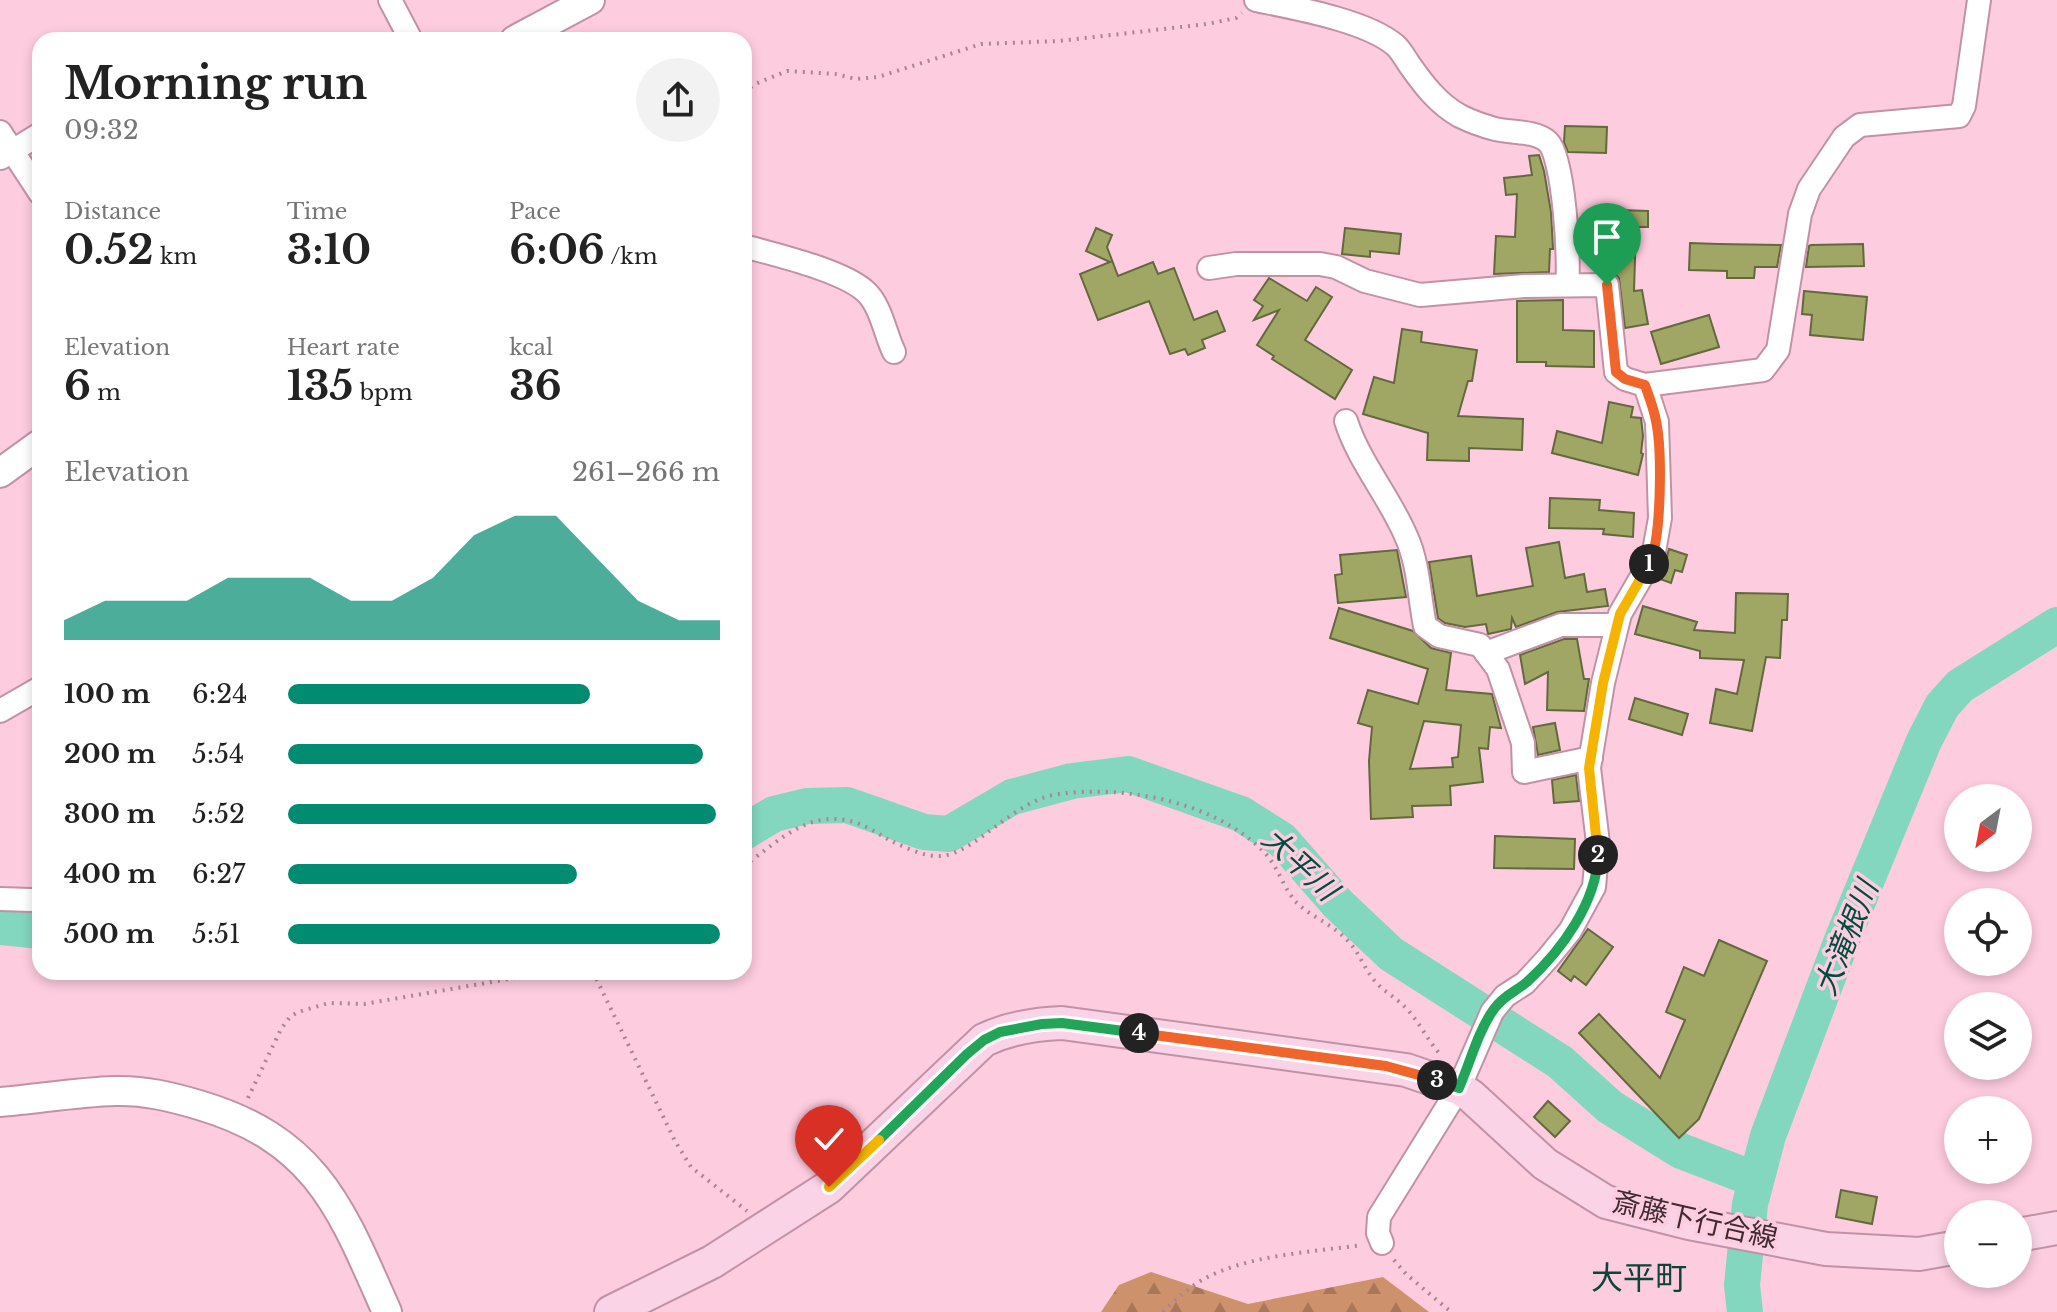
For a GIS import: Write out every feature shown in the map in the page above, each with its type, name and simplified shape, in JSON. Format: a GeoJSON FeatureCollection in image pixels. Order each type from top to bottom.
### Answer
{"type":"FeatureCollection","features":[{"type":"Feature","properties":{"kind":"main road","name":"斎藤下行合線"},"geometry":{"type":"LineString","coordinates":[[611,1312],[712,1262],[829,1187],[984,1040],[1013,1029],[1062,1023],[1370,1064],[1461,1082],[1522,1146],[1606,1202],[1689,1223],[1815,1247],[1886,1254],[1919,1254],[1944,1250]]}},
{"type":"Feature","properties":{"kind":"main road"},"geometry":{"type":"LineString","coordinates":[[2032,1232],[2057,1228]]}},
{"type":"Feature","properties":{"kind":"street"},"geometry":{"type":"LineString","coordinates":[[390,0],[407,32]]}},
{"type":"Feature","properties":{"kind":"street"},"geometry":{"type":"LineString","coordinates":[[530,32],[590,0]]}},
{"type":"Feature","properties":{"kind":"street"},"geometry":{"type":"LineString","coordinates":[[1209,268],[1236,264],[1320,264],[1336,267],[1365,281],[1420,295],[1607,285],[1616,372],[1625,379],[1645,385],[1763,370],[1778,350],[1800,214],[1809,189],[1844,137],[1860,125],[1959,116],[1964,106],[1979,0]]}},
{"type":"Feature","properties":{"kind":"street"},"geometry":{"type":"LineString","coordinates":[[1252,2],[1346,21],[1380,37],[1396,45],[1429,91],[1461,116],[1494,129],[1535,136],[1548,142],[1556,156],[1563,205],[1569,266],[1567,285]]}},
{"type":"Feature","properties":{"kind":"street"},"geometry":{"type":"LineString","coordinates":[[0,132],[6,155],[32,184]]}},
{"type":"Feature","properties":{"kind":"street"},"geometry":{"type":"LineString","coordinates":[[6,155],[32,139]]}},
{"type":"Feature","properties":{"kind":"street"},"geometry":{"type":"LineString","coordinates":[[752,249],[838,276],[866,292],[876,307],[884,334],[894,352]]}},
{"type":"Feature","properties":{"kind":"street"},"geometry":{"type":"LineString","coordinates":[[1382,1243],[1378,1233],[1379,1217],[1461,1082],[1492,1012],[1505,996],[1525,983],[1548,958],[1570,931],[1594,887],[1598,843],[1590,787],[1591,758],[1603,683],[1620,614],[1653,557],[1660,518],[1657,422],[1645,385]]}},
{"type":"Feature","properties":{"kind":"street"},"geometry":{"type":"LineString","coordinates":[[1346,421],[1354,443],[1407,537],[1413,554],[1425,626],[1439,636],[1480,645],[1498,669],[1523,743],[1524,772],[1591,758]]}},
{"type":"Feature","properties":{"kind":"street"},"geometry":{"type":"LineString","coordinates":[[0,473],[32,450]]}},
{"type":"Feature","properties":{"kind":"street"},"geometry":{"type":"LineString","coordinates":[[1486,653],[1561,625],[1617,625]]}},
{"type":"Feature","properties":{"kind":"street"},"geometry":{"type":"LineString","coordinates":[[0,711],[32,693]]}},
{"type":"Feature","properties":{"kind":"street"},"geometry":{"type":"LineString","coordinates":[[0,899],[31,900]]}},
{"type":"Feature","properties":{"kind":"street"},"geometry":{"type":"LineString","coordinates":[[0,1102],[117,1091],[167,1096],[257,1127],[283,1143],[308,1167],[351,1231],[387,1312]]}},
{"type":"Feature","properties":{"kind":"path"},"geometry":{"type":"LineString","coordinates":[[752,86],[787,71],[825,72],[856,79],[878,77],[981,44],[1059,41],[1207,24],[1236,18],[1252,2]]}},
{"type":"Feature","properties":{"kind":"path"},"geometry":{"type":"LineString","coordinates":[[752,860],[797,827],[812,821],[829,819],[857,823],[909,850],[941,856],[972,842],[1031,802],[1055,794],[1121,792],[1161,798],[1206,813],[1262,849],[1295,901],[1347,939],[1372,978],[1407,1009],[1461,1082]]}},
{"type":"Feature","properties":{"kind":"path"},"geometry":{"type":"LineString","coordinates":[[238,1119],[281,1029],[298,1012],[329,1003],[364,1004],[504,980]]}},
{"type":"Feature","properties":{"kind":"path"},"geometry":{"type":"LineString","coordinates":[[597,980],[675,1141],[691,1167],[753,1216],[764,1231]]}},
{"type":"Feature","properties":{"kind":"path"},"geometry":{"type":"LineString","coordinates":[[1163,1312],[1186,1290],[1223,1270],[1253,1262],[1382,1243],[1406,1274],[1451,1312]]}},
{"type":"Feature","properties":{"kind":"green space"},"geometry":{"type":"Polygon","coordinates":[[[1151,1272],[1248,1304],[1383,1277],[1429,1312],[1101,1312],[1119,1285],[1151,1272]]]}},
{"type":"Feature","properties":{"kind":"building"},"geometry":{"type":"Polygon","coordinates":[[[1565,126],[1607,127],[1606,153],[1568,152],[1564,142],[1565,126]]]}},
{"type":"Feature","properties":{"kind":"building"},"geometry":{"type":"Polygon","coordinates":[[[1539,155],[1551,212],[1553,249],[1550,249],[1549,272],[1494,274],[1496,236],[1515,237],[1517,194],[1506,195],[1504,178],[1532,175],[1529,156],[1539,155]]]}},
{"type":"Feature","properties":{"kind":"building"},"geometry":{"type":"Polygon","coordinates":[[[1619,210],[1648,211],[1648,227],[1636,227],[1634,291],[1642,290],[1648,324],[1625,328],[1619,278],[1612,266],[1593,266],[1593,250],[1581,250],[1580,231],[1618,232],[1619,210]]]}},
{"type":"Feature","properties":{"kind":"building"},"geometry":{"type":"Polygon","coordinates":[[[1096,228],[1112,235],[1107,247],[1118,276],[1153,262],[1158,274],[1174,268],[1194,320],[1217,311],[1225,331],[1202,340],[1205,348],[1188,355],[1185,349],[1170,354],[1149,301],[1098,320],[1080,274],[1110,262],[1086,251],[1096,228]]]}},
{"type":"Feature","properties":{"kind":"building"},"geometry":{"type":"Polygon","coordinates":[[[1345,228],[1401,234],[1399,254],[1370,251],[1370,257],[1342,254],[1345,228]]]}},
{"type":"Feature","properties":{"kind":"building"},"geometry":{"type":"Polygon","coordinates":[[[1690,243],[1781,245],[1777,267],[1755,267],[1754,278],[1727,278],[1727,271],[1689,270],[1690,243]]]}},
{"type":"Feature","properties":{"kind":"building"},"geometry":{"type":"Polygon","coordinates":[[[1863,244],[1864,266],[1806,267],[1811,245],[1863,244]]]}},
{"type":"Feature","properties":{"kind":"building"},"geometry":{"type":"Polygon","coordinates":[[[1269,278],[1307,301],[1316,287],[1332,297],[1305,340],[1352,370],[1335,399],[1272,359],[1274,356],[1257,345],[1279,310],[1254,320],[1263,306],[1254,300],[1269,278]]]}},
{"type":"Feature","properties":{"kind":"building"},"geometry":{"type":"Polygon","coordinates":[[[1804,291],[1867,297],[1863,340],[1810,335],[1812,315],[1802,314],[1804,291]]]}},
{"type":"Feature","properties":{"kind":"building"},"geometry":{"type":"Polygon","coordinates":[[[1563,300],[1563,330],[1594,331],[1594,367],[1517,362],[1517,301],[1563,300]]]}},
{"type":"Feature","properties":{"kind":"building"},"geometry":{"type":"Polygon","coordinates":[[[1709,315],[1719,347],[1661,364],[1651,332],[1709,315]]]}},
{"type":"Feature","properties":{"kind":"building"},"geometry":{"type":"Polygon","coordinates":[[[1402,329],[1422,332],[1421,342],[1477,350],[1472,381],[1468,381],[1458,416],[1523,419],[1522,450],[1469,448],[1469,461],[1427,460],[1428,433],[1363,414],[1374,377],[1394,383],[1402,329]]]}},
{"type":"Feature","properties":{"kind":"building"},"geometry":{"type":"Polygon","coordinates":[[[1609,402],[1633,407],[1631,417],[1641,418],[1643,454],[1638,475],[1552,453],[1557,431],[1602,443],[1609,402]]]}},
{"type":"Feature","properties":{"kind":"building"},"geometry":{"type":"Polygon","coordinates":[[[1550,498],[1600,500],[1599,510],[1634,513],[1633,537],[1603,534],[1604,529],[1549,528],[1550,498]]]}},
{"type":"Feature","properties":{"kind":"building"},"geometry":{"type":"Polygon","coordinates":[[[1559,542],[1565,578],[1584,574],[1587,592],[1605,589],[1608,606],[1557,612],[1516,627],[1512,618],[1511,629],[1488,634],[1486,624],[1465,627],[1445,623],[1438,618],[1429,562],[1471,556],[1477,596],[1533,586],[1526,548],[1559,542]]]}},
{"type":"Feature","properties":{"kind":"building"},"geometry":{"type":"Polygon","coordinates":[[[1669,549],[1687,555],[1682,572],[1675,570],[1671,583],[1657,578],[1669,549]]]}},
{"type":"Feature","properties":{"kind":"building"},"geometry":{"type":"Polygon","coordinates":[[[1397,550],[1406,597],[1338,603],[1335,575],[1342,574],[1340,555],[1397,550]]]}},
{"type":"Feature","properties":{"kind":"building"},"geometry":{"type":"Polygon","coordinates":[[[1736,593],[1788,594],[1787,620],[1782,620],[1780,658],[1766,657],[1752,731],[1710,723],[1716,689],[1737,694],[1744,660],[1700,658],[1700,651],[1635,634],[1643,606],[1697,622],[1694,630],[1735,633],[1736,593]]]}},
{"type":"Feature","properties":{"kind":"building"},"geometry":{"type":"Polygon","coordinates":[[[1339,608],[1413,631],[1431,648],[1451,653],[1446,690],[1492,694],[1501,728],[1490,727],[1488,749],[1479,748],[1483,782],[1450,786],[1451,805],[1412,806],[1413,817],[1371,819],[1369,761],[1372,727],[1358,723],[1368,690],[1418,704],[1428,669],[1330,638],[1339,608]],[[1424,721],[1410,769],[1453,767],[1452,758],[1458,757],[1461,725],[1424,721]]]}},
{"type":"Feature","properties":{"kind":"building"},"geometry":{"type":"Polygon","coordinates":[[[1564,639],[1577,639],[1584,679],[1589,679],[1584,711],[1547,710],[1548,672],[1525,684],[1520,655],[1564,639]]]}},
{"type":"Feature","properties":{"kind":"building"},"geometry":{"type":"Polygon","coordinates":[[[1635,698],[1688,714],[1682,735],[1629,719],[1635,698]]]}},
{"type":"Feature","properties":{"kind":"building"},"geometry":{"type":"Polygon","coordinates":[[[1555,723],[1560,750],[1538,755],[1533,727],[1555,723]]]}},
{"type":"Feature","properties":{"kind":"building"},"geometry":{"type":"Polygon","coordinates":[[[1576,775],[1579,801],[1554,803],[1552,780],[1576,775]]]}},
{"type":"Feature","properties":{"kind":"building"},"geometry":{"type":"Polygon","coordinates":[[[1495,836],[1575,839],[1574,869],[1494,868],[1495,836]]]}},
{"type":"Feature","properties":{"kind":"building"},"geometry":{"type":"Polygon","coordinates":[[[1588,929],[1613,947],[1586,985],[1574,976],[1571,981],[1558,971],[1588,929]]]}},
{"type":"Feature","properties":{"kind":"building"},"geometry":{"type":"Polygon","coordinates":[[[1719,940],[1767,961],[1699,1119],[1679,1138],[1579,1033],[1599,1014],[1660,1078],[1685,1020],[1666,1012],[1684,967],[1704,976],[1719,940]]]}},
{"type":"Feature","properties":{"kind":"building"},"geometry":{"type":"Polygon","coordinates":[[[1548,1101],[1570,1121],[1555,1137],[1534,1117],[1548,1101]]]}},
{"type":"Feature","properties":{"kind":"building"},"geometry":{"type":"Polygon","coordinates":[[[1841,1190],[1877,1197],[1872,1224],[1836,1217],[1841,1190]]]}},
{"type":"Feature","properties":{"kind":"waterway","name":"大滝根川"},"geometry":{"type":"LineString","coordinates":[[1745,1312],[1742,1285],[1750,1204],[1768,1136],[1842,940],[1924,741],[1942,706],[1960,686],[2057,625]]}},
{"type":"Feature","properties":{"kind":"waterway","name":"大平川"},"geometry":{"type":"LineString","coordinates":[[752,827],[774,814],[807,806],[847,805],[924,832],[949,834],[1012,797],[1072,781],[1128,774],[1241,814],[1282,840],[1338,904],[1391,954],[1560,1062],[1610,1107],[1681,1151],[1754,1179]]}},
{"type":"Feature","properties":{"kind":"waterway","name":"大平川"},"geometry":{"type":"LineString","coordinates":[[0,927],[32,930]]}},
{"type":"Feature","properties":{"kind":"district","name":"大平町"},"geometry":{"type":"Point","coordinates":[1639,1278]}},
{"type":"Feature","properties":{"kind":"route"},"geometry":{"type":"LineString","coordinates":[[829,1187],[984,1040],[1000,1032],[1042,1024],[1062,1023],[1386,1066],[1459,1088],[1492,1012],[1505,996],[1525,983],[1548,958],[1570,931],[1594,887],[1598,843],[1589,768],[1603,683],[1620,614],[1653,557],[1660,518],[1657,422],[1645,385],[1625,379],[1616,372],[1607,285]]}}]}
